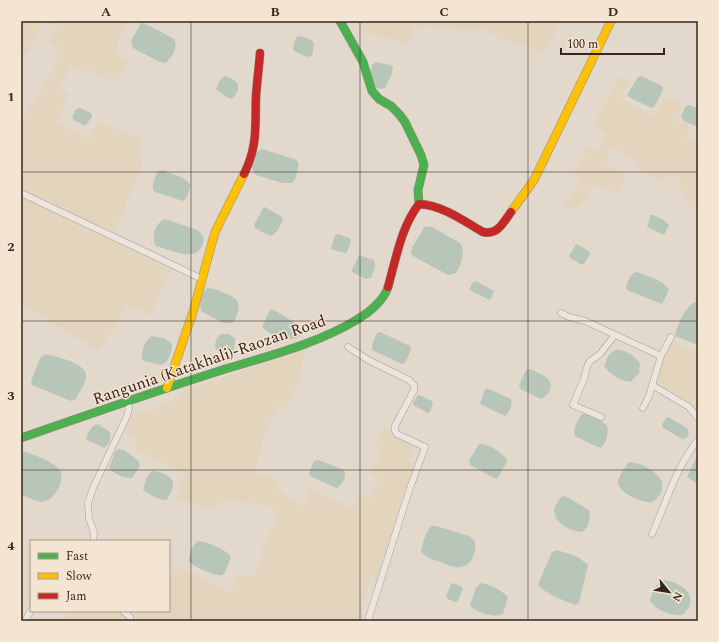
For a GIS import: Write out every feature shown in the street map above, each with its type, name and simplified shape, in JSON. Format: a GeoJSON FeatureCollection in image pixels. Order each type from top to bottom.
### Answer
{"type":"FeatureCollection","features":[{"type":"Feature","properties":{"kind":"main road"},"geometry":{"type":"LineString","coordinates":[[340,21],[363,62],[372,91],[379,99],[391,106],[402,118],[421,155],[424,165],[418,190],[419,204],[429,205],[483,232],[489,233],[496,231],[504,222],[534,180],[611,21]]}},
{"type":"Feature","properties":{"kind":"main road"},"geometry":{"type":"LineString","coordinates":[[167,388],[193,312],[215,232],[249,164],[254,147],[256,132],[256,96],[260,53]]}},
{"type":"Feature","properties":{"kind":"main road","name":"Rangunia (Katakhali)-Raozan Road"},"geometry":{"type":"LineString","coordinates":[[21,438],[167,388],[298,346],[330,334],[358,320],[370,311],[387,290],[402,238],[412,213],[419,204]]}},
{"type":"Feature","properties":{"kind":"street"},"geometry":{"type":"LineString","coordinates":[[21,193],[202,279]]}},
{"type":"Feature","properties":{"kind":"street"},"geometry":{"type":"LineString","coordinates":[[560,313],[585,321],[661,356]]}},
{"type":"Feature","properties":{"kind":"street"},"geometry":{"type":"LineString","coordinates":[[601,417],[572,405],[584,379],[585,372],[590,361],[599,355],[616,335]]}},
{"type":"Feature","properties":{"kind":"street"},"geometry":{"type":"LineString","coordinates":[[643,408],[649,396],[661,356],[671,337]]}},
{"type":"Feature","properties":{"kind":"street"},"geometry":{"type":"LineString","coordinates":[[348,347],[368,360],[409,380],[414,385],[414,390],[395,426],[395,431],[397,434],[425,447],[369,617],[369,621]]}},
{"type":"Feature","properties":{"kind":"street"},"geometry":{"type":"LineString","coordinates":[[652,385],[689,407],[698,418]]}},
{"type":"Feature","properties":{"kind":"street"},"geometry":{"type":"LineString","coordinates":[[93,540],[94,533],[89,518],[88,503],[93,488],[127,416],[129,408],[128,401]]}},
{"type":"Feature","properties":{"kind":"street"},"geometry":{"type":"LineString","coordinates":[[652,534],[681,467],[698,440]]}},
{"type":"Feature","properties":{"kind":"street"},"geometry":{"type":"LineString","coordinates":[[25,621],[30,612]]}},
{"type":"Feature","properties":{"kind":"street"},"geometry":{"type":"LineString","coordinates":[[126,612],[128,613],[130,621]]}},
{"type":"Feature","properties":{"kind":"shaded area"},"geometry":{"type":"Polygon","coordinates":[[[21,21],[43,21],[26,54],[21,52],[21,21]]]}},
{"type":"Feature","properties":{"kind":"shaded area"},"geometry":{"type":"Polygon","coordinates":[[[46,21],[126,21],[115,54],[128,62],[117,80],[108,79],[91,71],[80,71],[70,67],[59,88],[69,93],[58,122],[89,138],[99,122],[141,139],[139,157],[143,163],[115,231],[99,226],[21,190],[21,122],[59,59],[55,56],[58,48],[49,42],[58,27],[46,21]]]}},
{"type":"Feature","properties":{"kind":"shaded area"},"geometry":{"type":"Polygon","coordinates":[[[355,21],[561,21],[546,51],[540,52],[511,41],[504,41],[484,30],[455,30],[427,26],[414,27],[409,44],[362,31],[355,21]]]}},
{"type":"Feature","properties":{"kind":"shaded area"},"geometry":{"type":"Polygon","coordinates":[[[141,23],[148,25],[174,39],[176,45],[173,54],[167,62],[160,62],[133,48],[131,41],[141,23]]]}},
{"type":"Feature","properties":{"kind":"shaded area"},"geometry":{"type":"Polygon","coordinates":[[[300,36],[312,40],[314,44],[312,56],[307,57],[294,51],[293,49],[296,37],[300,36]]]}},
{"type":"Feature","properties":{"kind":"shaded area"},"geometry":{"type":"Polygon","coordinates":[[[376,62],[393,67],[392,73],[385,88],[377,88],[372,82],[371,69],[372,65],[376,62]]]}},
{"type":"Feature","properties":{"kind":"shaded area"},"geometry":{"type":"Polygon","coordinates":[[[225,76],[238,84],[237,91],[232,99],[228,98],[216,89],[220,80],[225,76]]]}},
{"type":"Feature","properties":{"kind":"shaded area"},"geometry":{"type":"Polygon","coordinates":[[[620,76],[629,80],[620,98],[653,116],[665,96],[683,105],[677,120],[690,126],[686,137],[698,145],[698,211],[690,206],[680,190],[679,178],[669,173],[661,182],[633,166],[635,162],[613,148],[605,164],[627,177],[618,194],[594,184],[576,211],[563,204],[582,182],[572,177],[588,148],[596,152],[605,134],[595,128],[599,114],[620,76]]]}},
{"type":"Feature","properties":{"kind":"shaded area"},"geometry":{"type":"Polygon","coordinates":[[[641,76],[662,86],[663,90],[654,107],[651,108],[627,95],[638,77],[641,76]]]}},
{"type":"Feature","properties":{"kind":"shaded area"},"geometry":{"type":"Polygon","coordinates":[[[688,105],[698,108],[698,127],[684,121],[681,117],[685,107],[688,105]]]}},
{"type":"Feature","properties":{"kind":"shaded area"},"geometry":{"type":"Polygon","coordinates":[[[80,108],[91,113],[92,117],[85,126],[72,118],[76,109],[80,108]]]}},
{"type":"Feature","properties":{"kind":"shaded area"},"geometry":{"type":"Polygon","coordinates":[[[262,149],[297,160],[299,164],[295,180],[292,183],[283,183],[256,175],[254,173],[253,164],[257,152],[262,149]]]}},
{"type":"Feature","properties":{"kind":"shaded area"},"geometry":{"type":"Polygon","coordinates":[[[163,170],[183,178],[190,184],[185,200],[183,201],[155,192],[153,183],[157,172],[163,170]]]}},
{"type":"Feature","properties":{"kind":"shaded area"},"geometry":{"type":"Polygon","coordinates":[[[21,195],[172,269],[150,315],[126,304],[114,329],[98,351],[21,304],[21,195]]]}},
{"type":"Feature","properties":{"kind":"shaded area"},"geometry":{"type":"Polygon","coordinates":[[[265,207],[282,217],[283,220],[277,231],[272,235],[266,234],[255,228],[254,225],[265,207]]]}},
{"type":"Feature","properties":{"kind":"shaded area"},"geometry":{"type":"Polygon","coordinates":[[[651,215],[664,220],[669,225],[664,235],[647,227],[651,215]]]}},
{"type":"Feature","properties":{"kind":"shaded area"},"geometry":{"type":"Polygon","coordinates":[[[165,219],[200,232],[204,239],[200,249],[196,253],[183,254],[156,246],[154,243],[155,231],[159,223],[165,219]]]}},
{"type":"Feature","properties":{"kind":"shaded area"},"geometry":{"type":"Polygon","coordinates":[[[425,226],[432,227],[460,243],[462,246],[463,254],[460,266],[456,273],[448,275],[413,256],[411,253],[412,248],[425,226]]]}},
{"type":"Feature","properties":{"kind":"shaded area"},"geometry":{"type":"Polygon","coordinates":[[[338,234],[351,240],[346,253],[333,250],[331,248],[335,235],[338,234]]]}},
{"type":"Feature","properties":{"kind":"shaded area"},"geometry":{"type":"Polygon","coordinates":[[[576,244],[589,251],[590,254],[584,264],[580,264],[569,256],[576,244]]]}},
{"type":"Feature","properties":{"kind":"shaded area"},"geometry":{"type":"Polygon","coordinates":[[[359,255],[374,260],[375,267],[371,278],[366,279],[352,272],[359,255]]]}},
{"type":"Feature","properties":{"kind":"shaded area"},"geometry":{"type":"Polygon","coordinates":[[[636,272],[655,279],[667,287],[669,290],[662,304],[627,290],[626,287],[632,274],[636,272]]]}},
{"type":"Feature","properties":{"kind":"shaded area"},"geometry":{"type":"Polygon","coordinates":[[[476,281],[494,291],[491,299],[489,300],[470,290],[473,282],[476,281]]]}},
{"type":"Feature","properties":{"kind":"shaded area"},"geometry":{"type":"Polygon","coordinates":[[[207,288],[227,294],[238,302],[239,306],[236,318],[232,323],[223,323],[201,311],[201,298],[207,288]]]}},
{"type":"Feature","properties":{"kind":"shaded area"},"geometry":{"type":"Polygon","coordinates":[[[696,302],[698,303],[698,345],[675,336],[677,327],[689,306],[696,302]]]}},
{"type":"Feature","properties":{"kind":"shaded area"},"geometry":{"type":"Polygon","coordinates":[[[270,310],[274,310],[297,324],[300,328],[300,336],[291,339],[276,337],[263,328],[270,310]]]}},
{"type":"Feature","properties":{"kind":"shaded area"},"geometry":{"type":"Polygon","coordinates":[[[380,332],[410,346],[411,350],[405,363],[402,364],[372,350],[372,345],[377,333],[380,332]]]}},
{"type":"Feature","properties":{"kind":"shaded area"},"geometry":{"type":"Polygon","coordinates":[[[221,334],[228,334],[235,338],[234,349],[229,354],[216,350],[216,341],[221,334]]]}},
{"type":"Feature","properties":{"kind":"shaded area"},"geometry":{"type":"Polygon","coordinates":[[[152,336],[164,338],[172,344],[170,356],[164,364],[161,365],[142,359],[144,346],[147,340],[152,336]]]}},
{"type":"Feature","properties":{"kind":"shaded area"},"geometry":{"type":"Polygon","coordinates":[[[672,342],[698,352],[698,413],[687,403],[659,386],[657,381],[661,365],[672,342]]]}},
{"type":"Feature","properties":{"kind":"shaded area"},"geometry":{"type":"Polygon","coordinates":[[[306,349],[299,380],[293,394],[285,409],[278,407],[266,429],[255,473],[278,480],[277,487],[285,495],[303,506],[310,489],[353,508],[359,495],[370,497],[379,479],[371,475],[383,449],[374,444],[382,428],[393,432],[394,436],[415,446],[408,462],[415,467],[405,492],[377,579],[371,576],[363,601],[362,621],[132,621],[136,612],[170,612],[170,577],[175,568],[199,575],[229,593],[239,574],[253,577],[264,551],[261,549],[278,517],[269,506],[226,499],[214,511],[175,498],[186,474],[136,450],[136,441],[125,434],[132,414],[158,408],[177,397],[185,390],[306,349]]]}},
{"type":"Feature","properties":{"kind":"shaded area"},"geometry":{"type":"Polygon","coordinates":[[[615,350],[622,350],[629,353],[640,363],[639,373],[631,382],[616,377],[604,366],[608,356],[615,350]]]}},
{"type":"Feature","properties":{"kind":"shaded area"},"geometry":{"type":"Polygon","coordinates":[[[46,354],[77,364],[85,372],[85,382],[75,400],[71,401],[32,385],[31,381],[40,358],[46,354]]]}},
{"type":"Feature","properties":{"kind":"shaded area"},"geometry":{"type":"Polygon","coordinates":[[[530,369],[545,376],[550,382],[550,390],[541,399],[520,389],[519,386],[526,370],[530,369]]]}},
{"type":"Feature","properties":{"kind":"shaded area"},"geometry":{"type":"Polygon","coordinates":[[[485,389],[489,389],[511,399],[510,409],[505,416],[480,404],[485,389]]]}},
{"type":"Feature","properties":{"kind":"shaded area"},"geometry":{"type":"Polygon","coordinates":[[[419,395],[432,401],[433,403],[430,412],[428,413],[413,405],[417,396],[419,395]]]}},
{"type":"Feature","properties":{"kind":"shaded area"},"geometry":{"type":"Polygon","coordinates":[[[582,414],[595,418],[607,426],[607,438],[601,448],[575,436],[575,428],[582,414]]]}},
{"type":"Feature","properties":{"kind":"shaded area"},"geometry":{"type":"Polygon","coordinates":[[[667,417],[687,428],[689,433],[687,438],[682,439],[662,427],[662,424],[667,417]]]}},
{"type":"Feature","properties":{"kind":"shaded area"},"geometry":{"type":"Polygon","coordinates":[[[98,424],[110,432],[110,441],[104,448],[87,440],[86,438],[92,427],[98,424]]]}},
{"type":"Feature","properties":{"kind":"shaded area"},"geometry":{"type":"Polygon","coordinates":[[[479,444],[490,446],[507,459],[498,478],[494,478],[470,465],[469,461],[479,444]]]}},
{"type":"Feature","properties":{"kind":"shaded area"},"geometry":{"type":"Polygon","coordinates":[[[118,449],[124,450],[139,461],[140,466],[132,478],[119,475],[109,468],[115,452],[118,449]]]}},
{"type":"Feature","properties":{"kind":"shaded area"},"geometry":{"type":"Polygon","coordinates":[[[21,451],[42,458],[60,470],[61,479],[58,490],[55,495],[46,501],[42,502],[21,495],[21,451]]]}},
{"type":"Feature","properties":{"kind":"shaded area"},"geometry":{"type":"Polygon","coordinates":[[[698,456],[698,484],[687,477],[698,456]]]}},
{"type":"Feature","properties":{"kind":"shaded area"},"geometry":{"type":"Polygon","coordinates":[[[318,460],[344,470],[344,478],[338,487],[336,488],[310,476],[309,473],[314,461],[318,460]]]}},
{"type":"Feature","properties":{"kind":"shaded area"},"geometry":{"type":"Polygon","coordinates":[[[629,462],[648,468],[662,481],[661,492],[654,501],[647,502],[637,499],[625,493],[619,486],[618,482],[620,477],[629,462]]]}},
{"type":"Feature","properties":{"kind":"shaded area"},"geometry":{"type":"Polygon","coordinates":[[[152,471],[165,474],[171,478],[173,488],[167,500],[154,497],[143,489],[148,475],[152,471]]]}},
{"type":"Feature","properties":{"kind":"shaded area"},"geometry":{"type":"Polygon","coordinates":[[[563,496],[589,510],[589,522],[582,532],[568,528],[558,520],[555,515],[554,509],[563,496]]]}},
{"type":"Feature","properties":{"kind":"shaded area"},"geometry":{"type":"Polygon","coordinates":[[[431,526],[436,526],[469,536],[475,541],[474,555],[469,563],[461,567],[456,567],[430,558],[421,552],[424,538],[431,526]]]}},
{"type":"Feature","properties":{"kind":"shaded area"},"geometry":{"type":"Polygon","coordinates":[[[198,541],[215,546],[230,555],[230,561],[222,575],[210,573],[189,562],[191,551],[198,541]]]}},
{"type":"Feature","properties":{"kind":"shaded area"},"geometry":{"type":"Polygon","coordinates":[[[557,550],[578,557],[588,565],[579,603],[576,605],[550,594],[538,584],[552,552],[557,550]]]}},
{"type":"Feature","properties":{"kind":"shaded area"},"geometry":{"type":"Polygon","coordinates":[[[663,580],[677,584],[688,592],[690,603],[688,609],[682,615],[664,612],[652,604],[650,600],[653,591],[663,580]]]}},
{"type":"Feature","properties":{"kind":"shaded area"},"geometry":{"type":"Polygon","coordinates":[[[453,583],[461,586],[463,589],[458,601],[455,602],[448,599],[446,596],[451,584],[453,583]]]}},
{"type":"Feature","properties":{"kind":"shaded area"},"geometry":{"type":"Polygon","coordinates":[[[481,583],[495,588],[508,597],[503,614],[495,616],[485,614],[472,608],[470,605],[476,588],[481,583]]]}},
{"type":"Feature","properties":{"kind":"shaded area"},"geometry":{"type":"Polygon","coordinates":[[[66,612],[122,612],[126,615],[128,621],[62,621],[66,612]]]}},
{"type":"Feature","properties":{"kind":"traffic: fast"},"geometry":{"type":"LineString","coordinates":[[340,21],[363,62],[372,91],[379,99],[391,106],[399,114],[405,122],[421,155],[424,165],[418,190],[419,204]]}},
{"type":"Feature","properties":{"kind":"traffic: fast"},"geometry":{"type":"LineString","coordinates":[[21,438],[326,336],[367,313],[380,301],[388,287]]}},
{"type":"Feature","properties":{"kind":"traffic: slow"},"geometry":{"type":"LineString","coordinates":[[511,212],[534,180],[611,21]]}},
{"type":"Feature","properties":{"kind":"traffic: slow"},"geometry":{"type":"LineString","coordinates":[[167,388],[193,312],[215,232],[244,174]]}},
{"type":"Feature","properties":{"kind":"traffic: jam"},"geometry":{"type":"LineString","coordinates":[[244,174],[254,145],[260,53]]}},
{"type":"Feature","properties":{"kind":"traffic: jam"},"geometry":{"type":"LineString","coordinates":[[388,287],[403,233],[419,204],[444,210],[483,232],[493,232],[496,230],[503,224],[511,212]]}}]}
